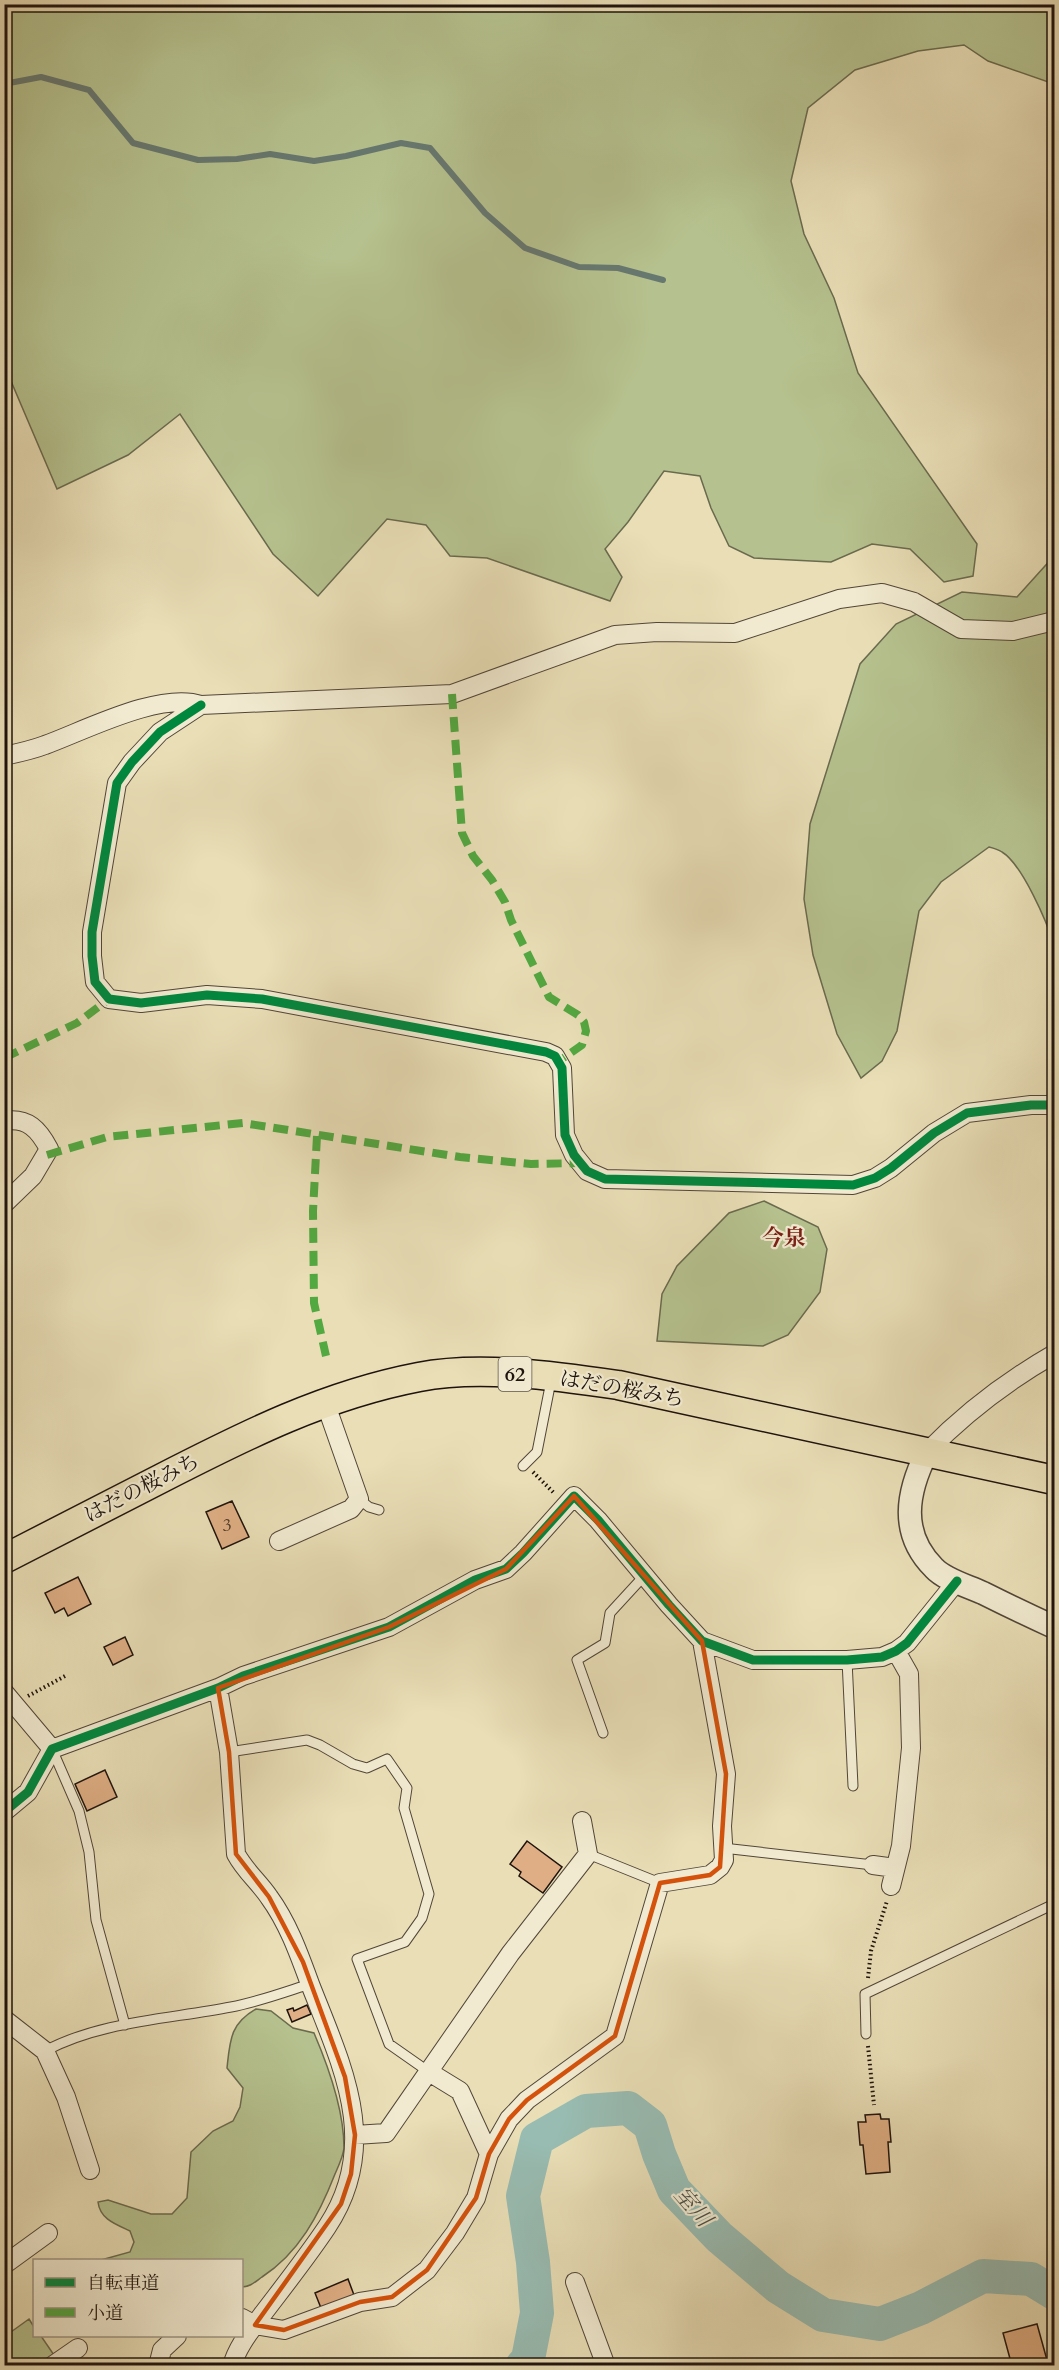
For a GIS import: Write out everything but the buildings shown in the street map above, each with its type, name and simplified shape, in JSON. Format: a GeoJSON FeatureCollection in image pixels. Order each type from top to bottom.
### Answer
{"type":"FeatureCollection","features":[{"type":"Feature","properties":{"kind":"main road","name":"はだの桜みち"},"geometry":{"type":"LineString","coordinates":[[4,1559],[254,1431],[325,1402],[420,1377],[471,1373],[552,1376],[618,1385],[1054,1480]]}},
{"type":"Feature","properties":{"kind":"street"},"geometry":{"type":"LineString","coordinates":[[4,756],[44,746],[98,722],[165,704],[190,702],[201,705],[452,694],[615,635],[657,632],[735,633],[839,599],[882,593],[914,602],[961,629],[1013,631],[1054,621]]}},
{"type":"Feature","properties":{"kind":"street"},"geometry":{"type":"LineString","coordinates":[[201,705],[160,732],[132,762],[117,783],[92,932],[95,982],[109,999],[141,1003],[207,995],[262,999],[546,1052],[555,1056],[562,1068],[565,1135],[574,1155],[587,1171],[605,1179],[854,1185],[875,1178],[891,1168],[934,1133],[967,1113],[1031,1105],[1054,1105]]}},
{"type":"Feature","properties":{"kind":"street"},"geometry":{"type":"LineString","coordinates":[[4,1120],[13,1119],[30,1123],[40,1133],[50,1149],[33,1176],[4,1204]]}},
{"type":"Feature","properties":{"kind":"street"},"geometry":{"type":"LineString","coordinates":[[1054,1354],[1014,1377],[945,1433],[927,1452],[913,1484],[909,1524],[918,1547],[935,1569],[1054,1627]]}},
{"type":"Feature","properties":{"kind":"street"},"geometry":{"type":"LineString","coordinates":[[279,1541],[351,1509],[359,1499],[325,1402]]}},
{"type":"Feature","properties":{"kind":"street"},"geometry":{"type":"LineString","coordinates":[[4,1812],[28,1792],[52,1749],[218,1688],[243,1676],[389,1627],[475,1580],[506,1569],[574,1496],[598,1520],[702,1641],[753,1660],[847,1660],[882,1657],[896,1651],[906,1643],[957,1581]]}},
{"type":"Feature","properties":{"kind":"street"},"geometry":{"type":"LineString","coordinates":[[218,1688],[229,1752],[236,1854],[243,1868],[269,1897],[279,1913],[303,1962],[330,2030],[345,2077],[355,2135],[351,2174],[341,2204],[327,2227],[248,2322],[284,2330],[360,2302],[392,2297],[428,2270],[476,2198],[489,2154],[509,2119],[527,2100],[615,2036],[660,1883],[710,1875],[720,1868],[724,1860],[722,1826],[726,1774],[702,1641]]}},
{"type":"Feature","properties":{"kind":"street"},"geometry":{"type":"LineString","coordinates":[[889,1893],[896,1868],[907,1802],[911,1748],[909,1674],[896,1651]]}},
{"type":"Feature","properties":{"kind":"street"},"geometry":{"type":"LineString","coordinates":[[9,1698],[52,1749]]}},
{"type":"Feature","properties":{"kind":"street"},"geometry":{"type":"LineString","coordinates":[[355,2135],[386,2133],[510,1954],[588,1854],[582,1821]]}},
{"type":"Feature","properties":{"kind":"street"},"geometry":{"type":"LineString","coordinates":[[873,1866],[896,1868]]}},
{"type":"Feature","properties":{"kind":"street"},"geometry":{"type":"LineString","coordinates":[[6,2023],[45,2051],[66,2097],[90,2170]]}},
{"type":"Feature","properties":{"kind":"street"},"geometry":{"type":"LineString","coordinates":[[429,2072],[460,2091],[489,2154]]}},
{"type":"Feature","properties":{"kind":"street"},"geometry":{"type":"LineString","coordinates":[[4,2265],[48,2233]]}},
{"type":"Feature","properties":{"kind":"street"},"geometry":{"type":"LineString","coordinates":[[575,2282],[606,2366]]}},
{"type":"Feature","properties":{"kind":"street"},"geometry":{"type":"LineString","coordinates":[[158,2366],[162,2350],[176,2337]]}},
{"type":"Feature","properties":{"kind":"street"},"geometry":{"type":"LineString","coordinates":[[232,2366],[242,2337]]}},
{"type":"Feature","properties":{"kind":"street"},"geometry":{"type":"LineString","coordinates":[[52,2366],[78,2348]]}},
{"type":"Feature","properties":{"kind":"lane"},"geometry":{"type":"LineString","coordinates":[[524,1465],[537,1452],[552,1376]]}},
{"type":"Feature","properties":{"kind":"lane"},"geometry":{"type":"LineString","coordinates":[[359,1499],[369,1507],[379,1510]]}},
{"type":"Feature","properties":{"kind":"lane"},"geometry":{"type":"LineString","coordinates":[[603,1733],[576,1660],[605,1643],[610,1613],[644,1576]]}},
{"type":"Feature","properties":{"kind":"lane"},"geometry":{"type":"LineString","coordinates":[[847,1660],[853,1786]]}},
{"type":"Feature","properties":{"kind":"lane"},"geometry":{"type":"LineString","coordinates":[[229,1752],[308,1740],[353,1764],[367,1768],[387,1759],[395,1767],[407,1788],[404,1808],[429,1894],[422,1918],[405,1942],[357,1959],[389,2044],[429,2072]]}},
{"type":"Feature","properties":{"kind":"lane"},"geometry":{"type":"LineString","coordinates":[[52,1749],[79,1811],[89,1852],[96,1920],[125,2025]]}},
{"type":"Feature","properties":{"kind":"lane"},"geometry":{"type":"LineString","coordinates":[[723,1848],[873,1866]]}},
{"type":"Feature","properties":{"kind":"lane"},"geometry":{"type":"LineString","coordinates":[[588,1854],[660,1883]]}},
{"type":"Feature","properties":{"kind":"lane"},"geometry":{"type":"LineString","coordinates":[[867,2034],[866,1994],[1054,1904]]}},
{"type":"Feature","properties":{"kind":"lane"},"geometry":{"type":"LineString","coordinates":[[45,2051],[66,2040],[125,2025],[234,2007],[310,1984]]}},
{"type":"Feature","properties":{"kind":"path"},"geometry":{"type":"LineString","coordinates":[[524,1465],[566,1506]]}},
{"type":"Feature","properties":{"kind":"path"},"geometry":{"type":"LineString","coordinates":[[9,1698],[68,1675]]}},
{"type":"Feature","properties":{"kind":"path"},"geometry":{"type":"LineString","coordinates":[[866,1994],[871,1951],[889,1893]]}},
{"type":"Feature","properties":{"kind":"path"},"geometry":{"type":"LineString","coordinates":[[868,2047],[874,2105]]}},
{"type":"Feature","properties":{"kind":"highlighted area"},"geometry":{"type":"Polygon","coordinates":[[[574,1496],[702,1641],[726,1774],[720,1867],[710,1875],[660,1883],[615,2036],[527,2100],[509,2119],[489,2154],[476,2198],[427,2270],[392,2297],[360,2302],[284,2330],[255,2325],[341,2204],[351,2174],[355,2135],[345,2077],[303,1962],[269,1897],[236,1854],[229,1752],[218,1688],[389,1627],[506,1569],[574,1496]]]}},
{"type":"Feature","properties":{"kind":"green space"},"geometry":{"type":"Polygon","coordinates":[[[4,5],[1054,5],[1054,84],[988,61],[964,45],[918,51],[855,70],[808,108],[791,181],[804,234],[834,298],[858,373],[977,544],[973,576],[944,582],[910,549],[872,544],[831,562],[754,558],[729,546],[711,508],[700,476],[664,471],[628,522],[605,549],[622,577],[610,601],[487,558],[450,556],[426,525],[387,519],[318,596],[273,554],[180,414],[128,455],[57,489],[5,367],[4,5]]]}},
{"type":"Feature","properties":{"kind":"green space"},"geometry":{"type":"Polygon","coordinates":[[[1054,556],[1054,945],[1040,909],[1018,868],[1002,852],[989,847],[941,882],[919,911],[897,1031],[882,1061],[861,1078],[837,1034],[813,955],[804,899],[810,824],[860,664],[896,624],[962,592],[1017,597],[1054,556]]]}},
{"type":"Feature","properties":{"kind":"green space"},"geometry":{"type":"Polygon","coordinates":[[[764,1201],[818,1227],[827,1249],[820,1292],[788,1335],[763,1346],[657,1341],[662,1294],[677,1266],[729,1213],[764,1201]]]}},
{"type":"Feature","properties":{"kind":"green space"},"geometry":{"type":"Polygon","coordinates":[[[256,2009],[271,2011],[293,2028],[314,2033],[330,2075],[341,2119],[344,2148],[339,2165],[315,2218],[287,2257],[245,2287],[243,2287],[243,2259],[105,2259],[130,2252],[134,2242],[130,2231],[105,2217],[98,2202],[108,2200],[151,2214],[172,2214],[187,2198],[191,2152],[213,2131],[233,2121],[240,2107],[243,2088],[227,2068],[229,2049],[236,2027],[256,2009]]]}},
{"type":"Feature","properties":{"kind":"green space"},"geometry":{"type":"Polygon","coordinates":[[[29,2319],[33,2325],[33,2337],[42,2337],[54,2355],[39,2365],[5,2365],[4,2337],[29,2319]]]}},
{"type":"Feature","properties":{"kind":"waterway"},"geometry":{"type":"LineString","coordinates":[[4,84],[41,77],[89,90],[133,143],[198,160],[237,159],[270,154],[314,161],[401,143],[430,148],[485,213],[525,248],[579,267],[618,268],[663,280]]}},
{"type":"Feature","properties":{"kind":"waterway","name":"室川"},"geometry":{"type":"LineString","coordinates":[[522,2366],[528,2359],[537,2313],[533,2262],[523,2196],[537,2139],[586,2111],[628,2108],[650,2125],[674,2190],[719,2237],[778,2287],[823,2315],[880,2324],[921,2308],[983,2276],[1031,2279],[1054,2293]]}},
{"type":"Feature","properties":{"kind":"marked path"},"geometry":{"type":"LineString","coordinates":[[452,694],[462,833],[473,856],[492,880],[505,902],[511,920],[549,997],[578,1015],[584,1022],[586,1031],[582,1045],[559,1061]]}},
{"type":"Feature","properties":{"kind":"marked path"},"geometry":{"type":"LineString","coordinates":[[4,1058],[77,1023],[109,999]]}},
{"type":"Feature","properties":{"kind":"marked path"},"geometry":{"type":"LineString","coordinates":[[47,1155],[107,1137],[243,1123],[460,1157],[531,1164],[580,1163]]}},
{"type":"Feature","properties":{"kind":"marked path"},"geometry":{"type":"LineString","coordinates":[[317,1136],[313,1211],[314,1303],[326,1356]]}},
{"type":"Feature","properties":{"kind":"cycle path"},"geometry":{"type":"LineString","coordinates":[[201,705],[160,732],[132,762],[117,783],[92,932],[95,982],[109,999],[141,1003],[207,995],[262,999],[546,1052],[555,1056],[562,1068],[565,1135],[574,1155],[587,1171],[605,1179],[853,1185],[875,1178],[891,1168],[934,1133],[967,1113],[1031,1105],[1054,1105]]}},
{"type":"Feature","properties":{"kind":"cycle path"},"geometry":{"type":"LineString","coordinates":[[4,1812],[28,1792],[52,1749],[218,1688],[243,1676],[389,1627],[475,1580],[506,1569],[574,1496],[598,1520],[702,1641],[753,1660],[847,1660],[882,1657],[907,1643],[957,1581]]}},
{"type":"Feature","properties":{"kind":"district","name":"今泉"},"geometry":{"type":"Point","coordinates":[784,1238]}}]}
